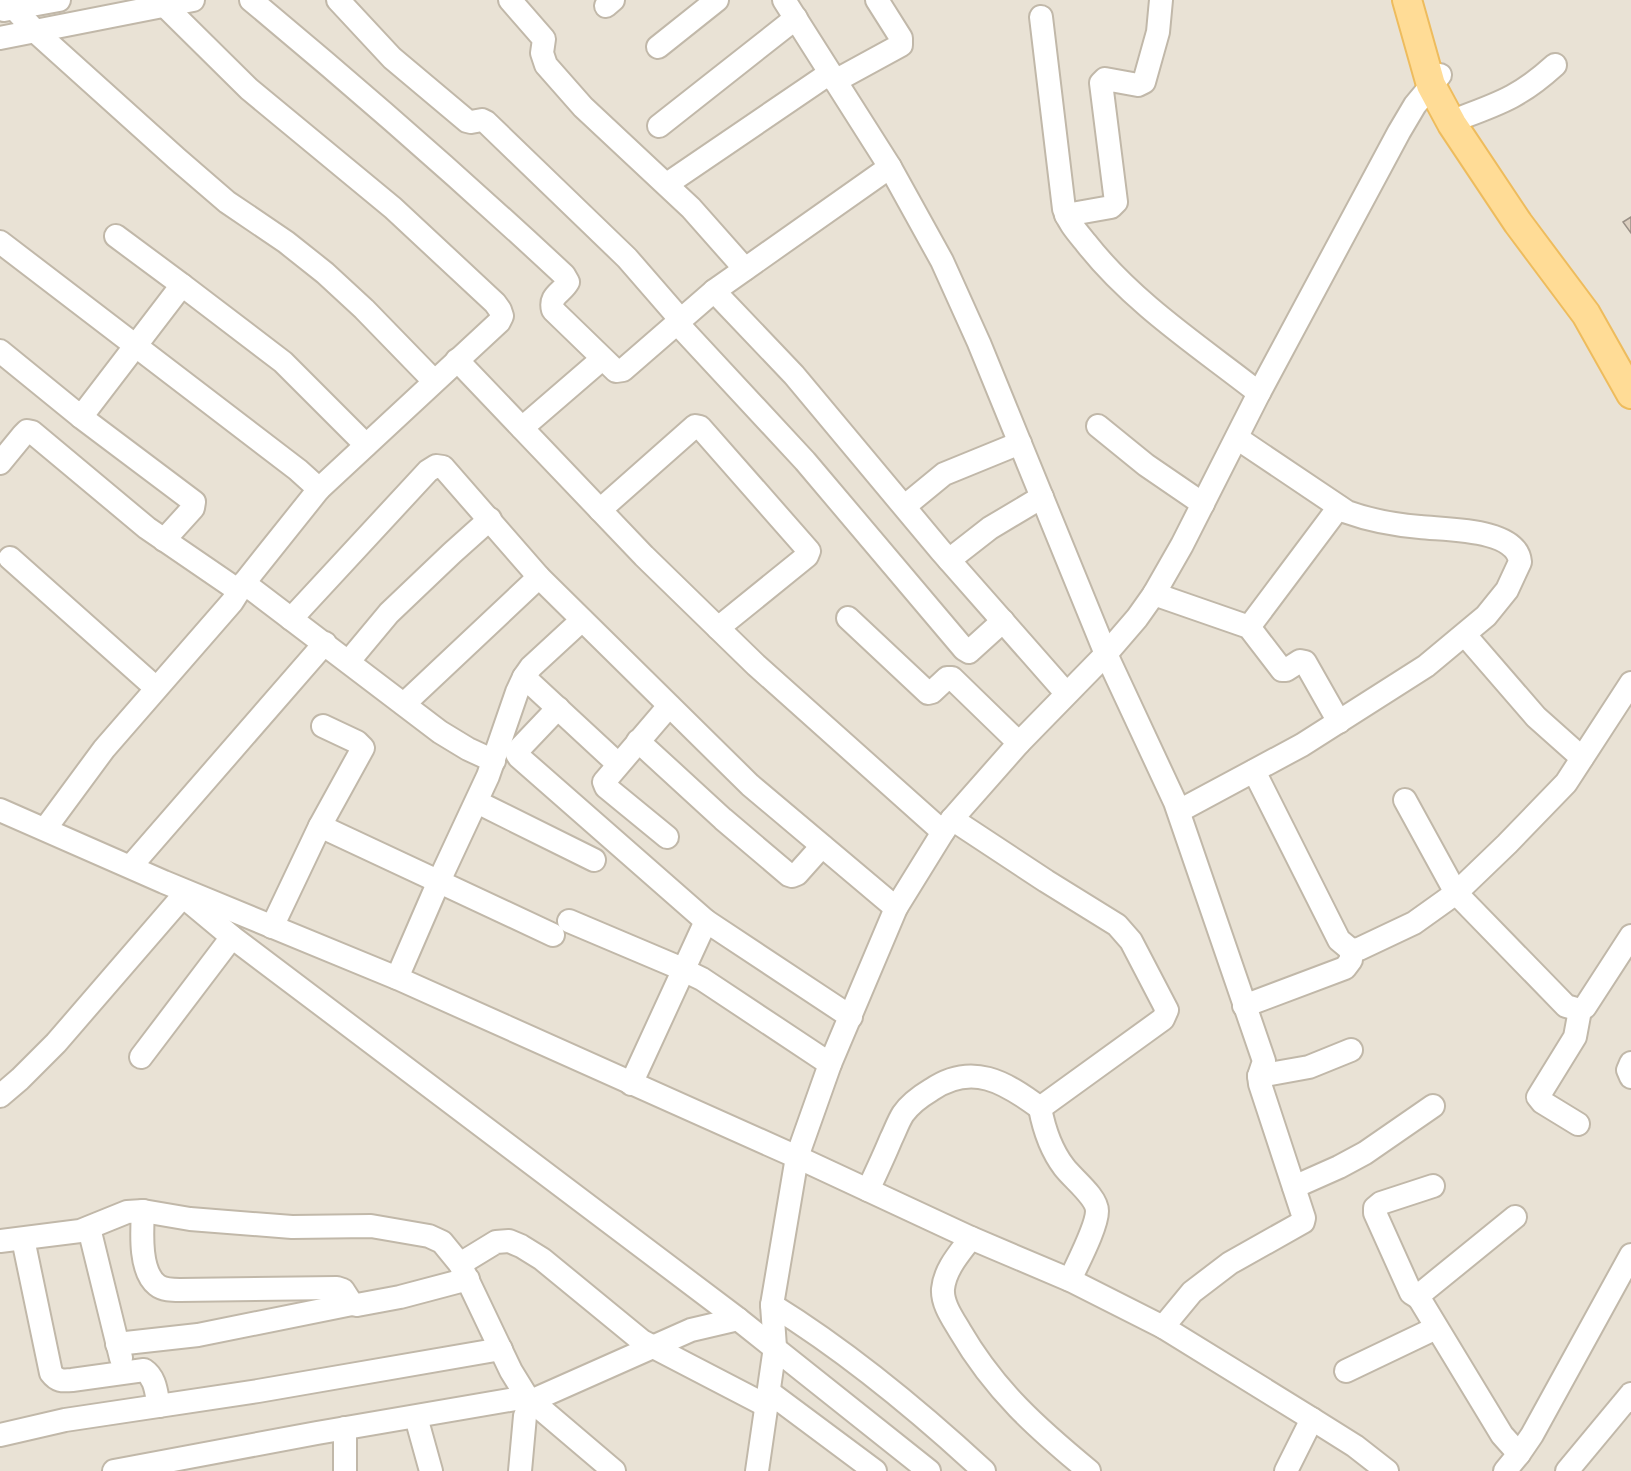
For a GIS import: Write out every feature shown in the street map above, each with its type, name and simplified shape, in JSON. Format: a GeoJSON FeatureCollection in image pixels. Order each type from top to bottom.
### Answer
{"type":"FeatureCollection","features":[{"type":"Feature","properties":{"kind":"main road"},"geometry":{"type":"LineString","coordinates":[[1407,0],[1452,124],[1518,224],[1586,314],[1631,394]]}},
{"type":"Feature","properties":{"kind":"main road"},"geometry":{"type":"LineString","coordinates":[[1421,0],[1436,80],[1528,216],[1597,307],[1631,366]]}},
{"type":"Feature","properties":{"kind":"street"},"geometry":{"type":"LineString","coordinates":[[7,9],[59,0]]}},
{"type":"Feature","properties":{"kind":"street"},"geometry":{"type":"LineString","coordinates":[[0,38],[193,0]]}},
{"type":"Feature","properties":{"kind":"street"},"geometry":{"type":"LineString","coordinates":[[251,0],[453,172],[564,275],[568,282],[554,297],[553,310],[613,370],[620,372],[714,291],[890,167]]}},
{"type":"Feature","properties":{"kind":"street"},"geometry":{"type":"LineString","coordinates":[[338,0],[392,58],[458,114],[471,122],[479,120],[486,122],[627,258],[678,320],[812,469],[964,649],[969,652],[1003,621]]}},
{"type":"Feature","properties":{"kind":"street"},"geometry":{"type":"LineString","coordinates":[[510,0],[542,36],[545,43],[542,53],[546,65],[583,107],[667,184],[745,269]]}},
{"type":"Feature","properties":{"kind":"street"},"geometry":{"type":"LineString","coordinates":[[658,47],[717,0]]}},
{"type":"Feature","properties":{"kind":"street"},"geometry":{"type":"LineString","coordinates":[[667,184],[832,77],[901,45],[901,38],[877,0]]}},
{"type":"Feature","properties":{"kind":"street"},"geometry":{"type":"LineString","coordinates":[[1066,215],[1114,205],[1116,202],[1101,83],[1105,79],[1138,85],[1144,82],[1158,32],[1161,0]]}},
{"type":"Feature","properties":{"kind":"street"},"geometry":{"type":"LineString","coordinates":[[45,829],[104,749],[221,615],[319,489],[499,322],[502,316],[495,303],[393,208],[249,89],[165,6]]}},
{"type":"Feature","properties":{"kind":"street"},"geometry":{"type":"LineString","coordinates":[[7,9],[36,32],[219,195],[286,242],[325,273],[364,309],[434,381]]}},
{"type":"Feature","properties":{"kind":"street"},"geometry":{"type":"LineString","coordinates":[[659,126],[790,9],[890,167],[942,261],[979,343],[1106,654],[1179,812],[1264,1061],[1259,1076],[1304,1218],[1301,1225],[1267,1241],[1230,1263],[1192,1292],[1163,1327]]}},
{"type":"Feature","properties":{"kind":"street"},"geometry":{"type":"LineString","coordinates":[[1041,17],[1066,215],[1094,254],[1125,287],[1258,393]]}},
{"type":"Feature","properties":{"kind":"street"},"geometry":{"type":"LineString","coordinates":[[1463,117],[1520,94],[1556,65]]}},
{"type":"Feature","properties":{"kind":"street"},"geometry":{"type":"LineString","coordinates":[[757,1471],[775,1347],[771,1305],[797,1157],[830,1064],[896,908],[947,825],[1019,743],[1106,654],[1154,594],[1203,504],[1258,393],[1399,132],[1436,80]]}},
{"type":"Feature","properties":{"kind":"street"},"geometry":{"type":"LineString","coordinates":[[116,236],[283,362],[366,445]]}},
{"type":"Feature","properties":{"kind":"street"},"geometry":{"type":"LineString","coordinates":[[0,242],[298,470],[319,489]]}},
{"type":"Feature","properties":{"kind":"street"},"geometry":{"type":"LineString","coordinates":[[81,417],[182,285]]}},
{"type":"Feature","properties":{"kind":"street"},"geometry":{"type":"LineString","coordinates":[[714,291],[794,375],[949,560],[1066,693]]}},
{"type":"Feature","properties":{"kind":"street"},"geometry":{"type":"LineString","coordinates":[[0,351],[81,417],[194,502],[193,508],[164,540]]}},
{"type":"Feature","properties":{"kind":"street"},"geometry":{"type":"LineString","coordinates":[[522,428],[602,359]]}},
{"type":"Feature","properties":{"kind":"street"},"geometry":{"type":"LineString","coordinates":[[457,360],[600,510],[756,665],[947,825],[1117,925],[1131,941],[1167,1010],[1163,1019],[1040,1108]]}},
{"type":"Feature","properties":{"kind":"street"},"geometry":{"type":"LineString","coordinates":[[600,510],[695,426],[700,427],[810,551],[807,556],[718,628]]}},
{"type":"Feature","properties":{"kind":"street"},"geometry":{"type":"LineString","coordinates":[[1098,426],[1146,465],[1203,504]]}},
{"type":"Feature","properties":{"kind":"street"},"geometry":{"type":"LineString","coordinates":[[0,463],[27,431],[32,432],[147,528],[291,619],[440,732],[494,761]]}},
{"type":"Feature","properties":{"kind":"street"},"geometry":{"type":"LineString","coordinates":[[1179,812],[1302,746],[1426,666],[1486,616],[1506,590],[1520,562],[1516,550],[1497,538],[1476,532],[1408,525],[1358,516],[1339,507],[1237,438]]}},
{"type":"Feature","properties":{"kind":"street"},"geometry":{"type":"LineString","coordinates":[[905,506],[944,474],[1020,443]]}},
{"type":"Feature","properties":{"kind":"street"},"geometry":{"type":"LineString","coordinates":[[291,619],[428,471],[436,466],[443,467],[539,577],[750,785],[896,908]]}},
{"type":"Feature","properties":{"kind":"street"},"geometry":{"type":"LineString","coordinates":[[949,560],[990,528],[1042,497]]}},
{"type":"Feature","properties":{"kind":"street"},"geometry":{"type":"LineString","coordinates":[[1249,627],[1339,507]]}},
{"type":"Feature","properties":{"kind":"street"},"geometry":{"type":"LineString","coordinates":[[349,661],[389,613],[490,519]]}},
{"type":"Feature","properties":{"kind":"street"},"geometry":{"type":"LineString","coordinates":[[10,558],[156,688]]}},
{"type":"Feature","properties":{"kind":"street"},"geometry":{"type":"LineString","coordinates":[[404,704],[539,577]]}},
{"type":"Feature","properties":{"kind":"street"},"geometry":{"type":"LineString","coordinates":[[1154,594],[1249,627],[1282,670],[1300,661],[1305,662],[1339,722]]}},
{"type":"Feature","properties":{"kind":"street"},"geometry":{"type":"LineString","coordinates":[[848,618],[928,693],[947,678],[952,678],[1019,743]]}},
{"type":"Feature","properties":{"kind":"street"},"geometry":{"type":"LineString","coordinates":[[397,978],[439,881],[477,802],[524,677],[531,667],[582,620]]}},
{"type":"Feature","properties":{"kind":"street"},"geometry":{"type":"LineString","coordinates":[[1465,635],[1536,717],[1582,758]]}},
{"type":"Feature","properties":{"kind":"street"},"geometry":{"type":"LineString","coordinates":[[131,866],[325,643]]}},
{"type":"Feature","properties":{"kind":"street"},"geometry":{"type":"LineString","coordinates":[[524,677],[618,764]]}},
{"type":"Feature","properties":{"kind":"street"},"geometry":{"type":"LineString","coordinates":[[1254,771],[1339,940],[1351,950],[1359,949],[1414,923],[1456,893],[1540,811],[1566,783],[1631,683]]}},
{"type":"Feature","properties":{"kind":"street"},"geometry":{"type":"LineString","coordinates":[[667,837],[604,785],[605,778],[669,706]]}},
{"type":"Feature","properties":{"kind":"street"},"geometry":{"type":"LineString","coordinates":[[558,708],[520,748],[517,754],[519,757],[706,921],[851,1017]]}},
{"type":"Feature","properties":{"kind":"street"},"geometry":{"type":"LineString","coordinates":[[272,927],[320,826],[363,748],[357,742],[323,726]]}},
{"type":"Feature","properties":{"kind":"street"},"geometry":{"type":"LineString","coordinates":[[638,741],[723,819],[789,875],[797,874],[822,846]]}},
{"type":"Feature","properties":{"kind":"street"},"geometry":{"type":"LineString","coordinates":[[1405,800],[1456,893],[1566,1006],[1580,1010]]}},
{"type":"Feature","properties":{"kind":"street"},"geometry":{"type":"LineString","coordinates":[[477,802],[594,860]]}},
{"type":"Feature","properties":{"kind":"street"},"geometry":{"type":"LineString","coordinates":[[0,810],[164,882],[397,978],[797,1157],[971,1238],[1070,1280],[1163,1327],[1355,1446],[1387,1471]]}},
{"type":"Feature","properties":{"kind":"street"},"geometry":{"type":"LineString","coordinates":[[320,826],[439,881],[561,928],[685,970],[830,1064]]}},
{"type":"Feature","properties":{"kind":"street"},"geometry":{"type":"LineString","coordinates":[[164,882],[232,937],[775,1347],[929,1471]]}},
{"type":"Feature","properties":{"kind":"street"},"geometry":{"type":"LineString","coordinates":[[0,1096],[56,1043],[183,897]]}},
{"type":"Feature","properties":{"kind":"street"},"geometry":{"type":"LineString","coordinates":[[631,1084],[706,921]]}},
{"type":"Feature","properties":{"kind":"street"},"geometry":{"type":"LineString","coordinates":[[1578,1124],[1542,1102],[1538,1097],[1575,1037],[1580,1010],[1585,1006],[1631,936]]}},
{"type":"Feature","properties":{"kind":"street"},"geometry":{"type":"LineString","coordinates":[[141,1057],[232,937]]}},
{"type":"Feature","properties":{"kind":"street"},"geometry":{"type":"LineString","coordinates":[[1244,1006],[1345,968],[1351,960],[1351,950]]}},
{"type":"Feature","properties":{"kind":"street"},"geometry":{"type":"LineString","coordinates":[[1259,1076],[1309,1067],[1351,1050]]}},
{"type":"Feature","properties":{"kind":"street"},"geometry":{"type":"LineString","coordinates":[[1631,1063],[1628,1070],[1631,1077]]}},
{"type":"Feature","properties":{"kind":"street"},"geometry":{"type":"LineString","coordinates":[[868,1190],[903,1114],[916,1100],[934,1087],[957,1076],[974,1075],[996,1081],[1040,1108],[1052,1147],[1064,1167],[1096,1205],[1096,1220],[1070,1280]]}},
{"type":"Feature","properties":{"kind":"street"},"geometry":{"type":"LineString","coordinates":[[1294,1187],[1365,1153],[1433,1106]]}},
{"type":"Feature","properties":{"kind":"street"},"geometry":{"type":"LineString","coordinates":[[1433,1186],[1382,1203],[1375,1208],[1375,1213],[1412,1293],[1419,1298],[1502,1436],[1512,1463]]}},
{"type":"Feature","properties":{"kind":"street"},"geometry":{"type":"LineString","coordinates":[[143,1211],[142,1240],[146,1264],[150,1278],[164,1289],[337,1288],[343,1290],[352,1304]]}},
{"type":"Feature","properties":{"kind":"street"},"geometry":{"type":"LineString","coordinates":[[0,1241],[80,1231],[127,1212],[143,1211],[236,1223],[292,1227],[371,1226],[429,1236],[442,1242],[464,1272],[520,1387],[529,1399],[614,1471]]}},
{"type":"Feature","properties":{"kind":"street"},"geometry":{"type":"LineString","coordinates":[[1419,1298],[1424,1291],[1515,1217]]}},
{"type":"Feature","properties":{"kind":"street"},"geometry":{"type":"LineString","coordinates":[[89,1228],[124,1372]]}},
{"type":"Feature","properties":{"kind":"street"},"geometry":{"type":"LineString","coordinates":[[971,1238],[952,1263],[944,1279],[943,1293],[950,1314],[975,1358],[1007,1397],[1037,1428],[1089,1471]]}},
{"type":"Feature","properties":{"kind":"street"},"geometry":{"type":"LineString","coordinates":[[23,1239],[51,1373],[55,1378],[60,1381],[72,1380],[144,1370],[150,1374],[159,1406]]}},
{"type":"Feature","properties":{"kind":"street"},"geometry":{"type":"LineString","coordinates":[[117,1344],[198,1335],[352,1304],[400,1297],[464,1272],[496,1242],[509,1241],[542,1259],[632,1335],[654,1348],[768,1399],[876,1471]]}},
{"type":"Feature","properties":{"kind":"street"},"geometry":{"type":"LineString","coordinates":[[1512,1463],[1631,1256]]}},
{"type":"Feature","properties":{"kind":"street"},"geometry":{"type":"LineString","coordinates":[[771,1305],[816,1332],[861,1366],[954,1443],[984,1471]]}},
{"type":"Feature","properties":{"kind":"street"},"geometry":{"type":"LineString","coordinates":[[114,1471],[209,1462],[345,1428],[529,1399],[654,1348],[691,1330],[738,1319]]}},
{"type":"Feature","properties":{"kind":"street"},"geometry":{"type":"LineString","coordinates":[[1346,1371],[1437,1328]]}},
{"type":"Feature","properties":{"kind":"street"},"geometry":{"type":"LineString","coordinates":[[0,1435],[65,1420],[501,1349]]}},
{"type":"Feature","properties":{"kind":"street"},"geometry":{"type":"LineString","coordinates":[[1567,1471],[1631,1394]]}},
{"type":"Feature","properties":{"kind":"street"},"geometry":{"type":"LineString","coordinates":[[520,1471],[525,1416],[529,1399]]}},
{"type":"Feature","properties":{"kind":"street"},"geometry":{"type":"LineString","coordinates":[[416,1417],[431,1471]]}},
{"type":"Feature","properties":{"kind":"street"},"geometry":{"type":"LineString","coordinates":[[1286,1471],[1312,1419]]}},
{"type":"Feature","properties":{"kind":"street"},"geometry":{"type":"LineString","coordinates":[[345,1428],[345,1471]]}},
{"type":"Feature","properties":{"kind":"shaded area"},"geometry":{"type":"Polygon","coordinates":[[[0,0],[1631,0],[1631,1471],[0,1471],[0,0]]]}},
{"type":"Feature","properties":{"kind":"building"},"geometry":{"type":"Polygon","coordinates":[[[1631,217],[1631,233],[1623,222],[1631,217]]]}}]}
